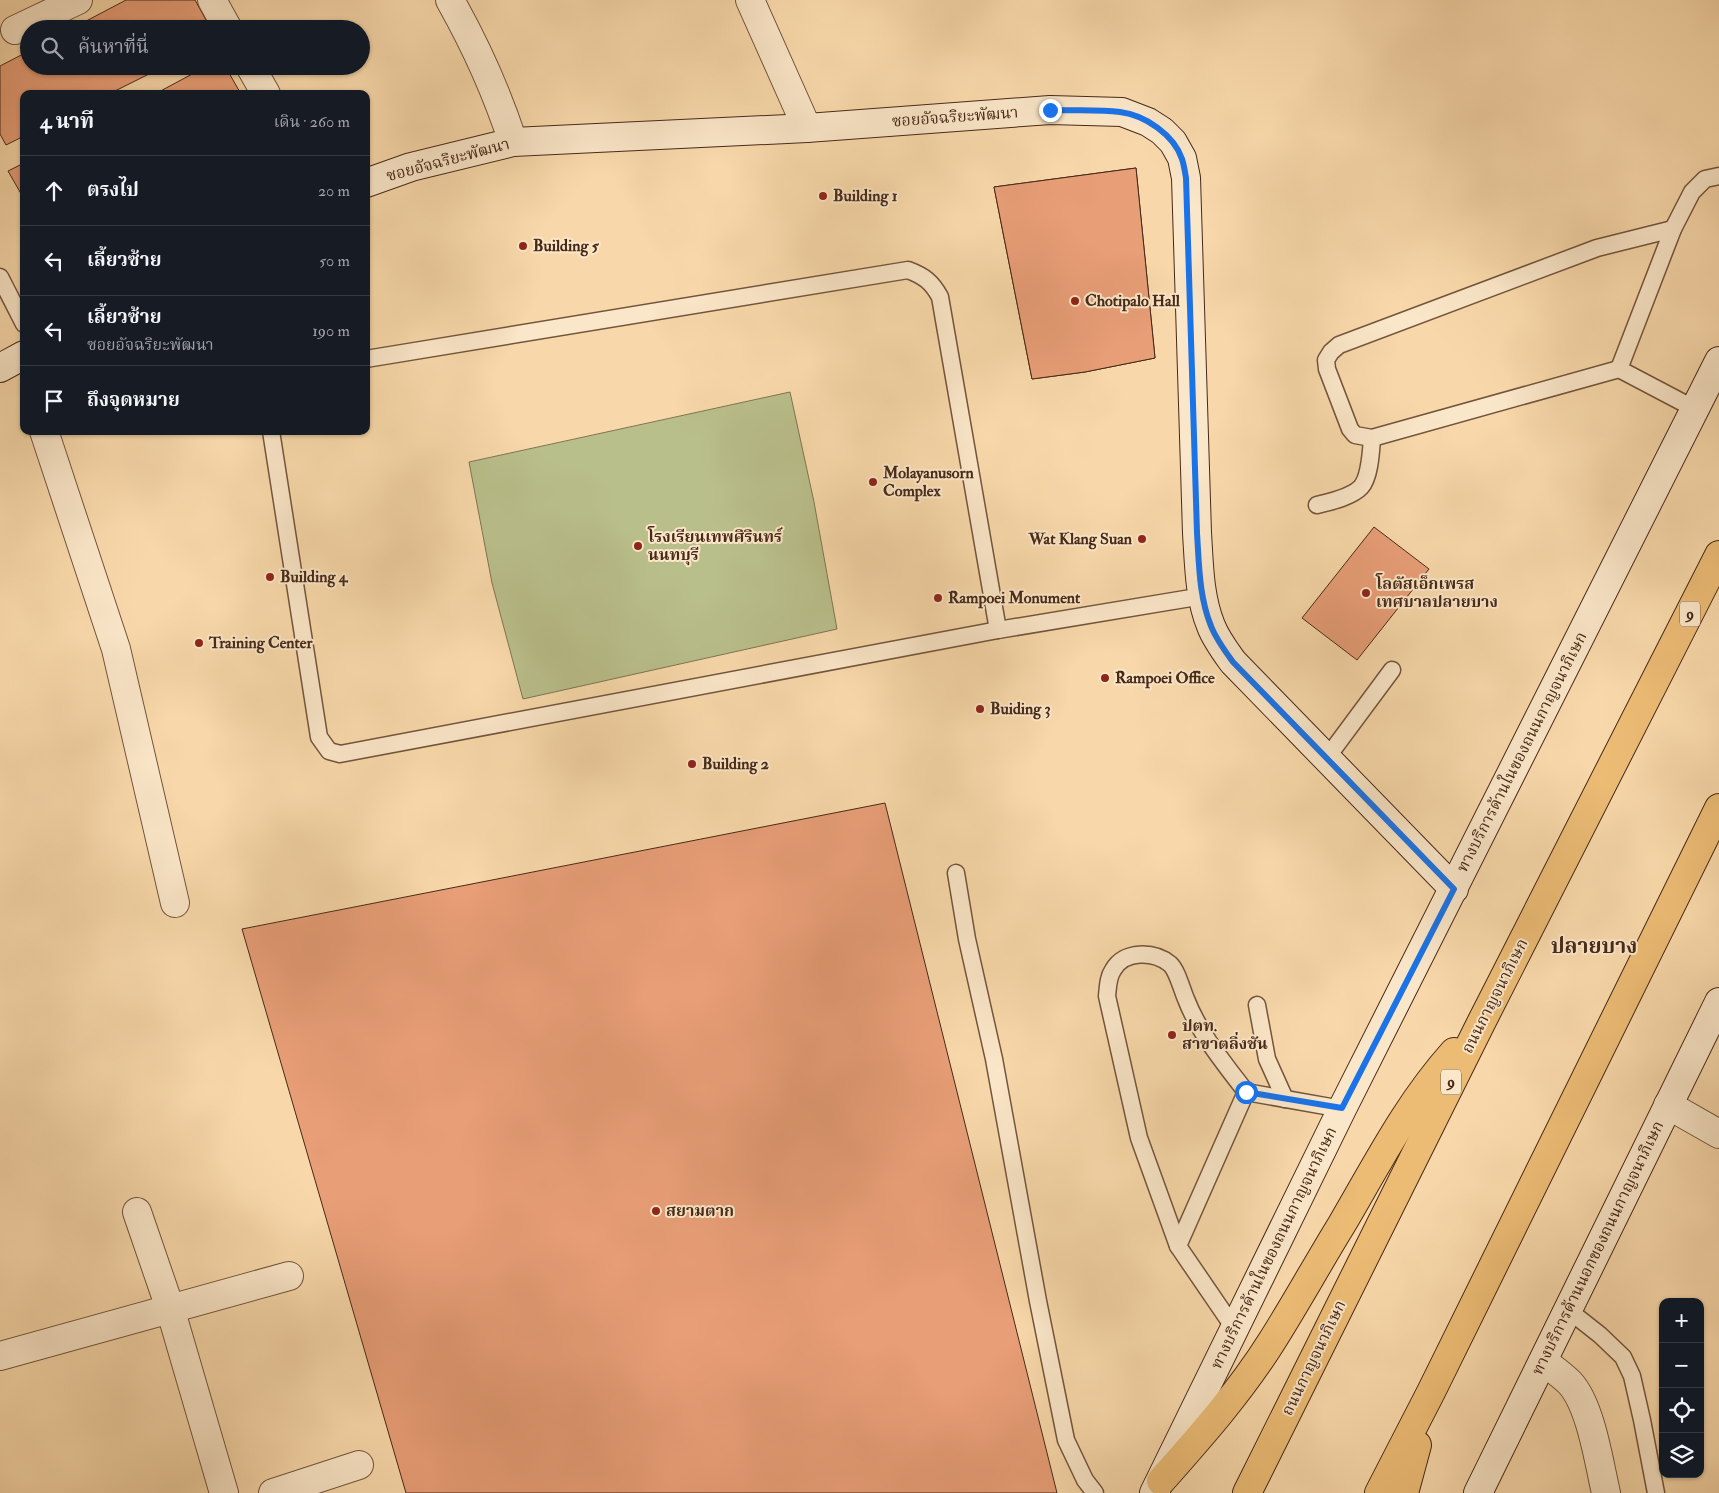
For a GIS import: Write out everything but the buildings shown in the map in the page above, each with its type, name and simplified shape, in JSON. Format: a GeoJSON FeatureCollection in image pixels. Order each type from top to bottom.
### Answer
{"type":"FeatureCollection","features":[{"type":"Feature","properties":{"kind":"highway","name":"ถนนกาญจนาภิเษก"},"geometry":{"type":"LineString","coordinates":[[1247,1493],[1481,1023],[1719,555]]}},
{"type":"Feature","properties":{"kind":"highway"},"geometry":{"type":"LineString","coordinates":[[1379,1493],[1431,1392],[1719,808]]}},
{"type":"Feature","properties":{"kind":"highway"},"geometry":{"type":"LineString","coordinates":[[1158,1487],[1232,1398],[1271,1342],[1405,1118],[1439,1068],[1481,1023]]}},
{"type":"Feature","properties":{"kind":"highway"},"geometry":{"type":"LineString","coordinates":[[1404,1493],[1431,1392]]}},
{"type":"Feature","properties":{"kind":"street"},"geometry":{"type":"LineString","coordinates":[[36,20],[78,0]]}},
{"type":"Feature","properties":{"kind":"street"},"geometry":{"type":"LineString","coordinates":[[212,0],[223,20]]}},
{"type":"Feature","properties":{"kind":"street"},"geometry":{"type":"LineString","coordinates":[[450,0],[475,44],[502,107],[513,142]]}},
{"type":"Feature","properties":{"kind":"street"},"geometry":{"type":"LineString","coordinates":[[750,0],[807,128]]}},
{"type":"Feature","properties":{"kind":"street"},"geometry":{"type":"LineString","coordinates":[[15,30],[20,28]]}},
{"type":"Feature","properties":{"kind":"street"},"geometry":{"type":"LineString","coordinates":[[255,75],[264,90]]}},
{"type":"Feature","properties":{"kind":"street","name":"ซอยอัจฉริยะพัฒนา"},"geometry":{"type":"LineString","coordinates":[[370,182],[411,167],[513,142],[807,128],[1050,110],[1122,112],[1148,122],[1162,131],[1173,142],[1182,158],[1186,178],[1199,570],[1210,625],[1233,662],[1454,889]]}},
{"type":"Feature","properties":{"kind":"street","name":"ทางบริการด้านในของถนนกาญจนาภิเษก"},"geometry":{"type":"LineString","coordinates":[[1158,1487],[1342,1108],[1719,361]]}},
{"type":"Feature","properties":{"kind":"street"},"geometry":{"type":"LineString","coordinates":[[45,435],[116,649],[175,902]]}},
{"type":"Feature","properties":{"kind":"street","name":"ทางบริการด้านนอกของถนนกาญจนาภิเษก"},"geometry":{"type":"LineString","coordinates":[[1478,1493],[1719,1002]]}},
{"type":"Feature","properties":{"kind":"street"},"geometry":{"type":"LineString","coordinates":[[1668,1105],[1719,1134]]}},
{"type":"Feature","properties":{"kind":"street"},"geometry":{"type":"LineString","coordinates":[[137,1212],[170,1308],[224,1493]]}},
{"type":"Feature","properties":{"kind":"street"},"geometry":{"type":"LineString","coordinates":[[0,1356],[289,1276]]}},
{"type":"Feature","properties":{"kind":"street"},"geometry":{"type":"LineString","coordinates":[[1543,1361],[1570,1384],[1582,1401],[1596,1448],[1606,1493]]}},
{"type":"Feature","properties":{"kind":"street"},"geometry":{"type":"LineString","coordinates":[[273,1493],[359,1464]]}},
{"type":"Feature","properties":{"kind":"lane"},"geometry":{"type":"LineString","coordinates":[[1619,369],[1673,229],[1692,192],[1705,180],[1719,176]]}},
{"type":"Feature","properties":{"kind":"lane"},"geometry":{"type":"LineString","coordinates":[[1673,229],[1597,248],[1339,345],[1326,360],[1350,429],[1355,435],[1372,438],[1619,369],[1695,409]]}},
{"type":"Feature","properties":{"kind":"lane"},"geometry":{"type":"LineString","coordinates":[[370,358],[908,270],[922,275],[933,284],[940,297],[998,630]]}},
{"type":"Feature","properties":{"kind":"lane"},"geometry":{"type":"LineString","coordinates":[[0,277],[20,316]]}},
{"type":"Feature","properties":{"kind":"lane"},"geometry":{"type":"LineString","coordinates":[[272,435],[319,737],[329,751],[340,754],[998,630],[1203,596]]}},
{"type":"Feature","properties":{"kind":"lane"},"geometry":{"type":"LineString","coordinates":[[1317,505],[1344,497],[1361,487],[1370,463],[1372,438]]}},
{"type":"Feature","properties":{"kind":"lane"},"geometry":{"type":"LineString","coordinates":[[1326,759],[1392,670]]}},
{"type":"Feature","properties":{"kind":"lane"},"geometry":{"type":"LineString","coordinates":[[956,873],[966,939],[994,1059],[1038,1301],[1066,1440],[1085,1480],[1095,1493]]}},
{"type":"Feature","properties":{"kind":"lane"},"geometry":{"type":"LineString","coordinates":[[1234,1328],[1178,1246],[1139,1138],[1108,996],[1109,981],[1113,969],[1122,959],[1140,953],[1159,958],[1171,965],[1191,1014],[1246,1092],[1342,1108]]}},
{"type":"Feature","properties":{"kind":"lane"},"geometry":{"type":"LineString","coordinates":[[1258,1005],[1267,1059],[1285,1099]]}},
{"type":"Feature","properties":{"kind":"lane"},"geometry":{"type":"LineString","coordinates":[[1178,1246],[1246,1092]]}},
{"type":"Feature","properties":{"kind":"lane"},"geometry":{"type":"LineString","coordinates":[[1568,1309],[1623,1357],[1632,1376],[1656,1493]]}},
{"type":"Feature","properties":{"kind":"green space"},"geometry":{"type":"Polygon","coordinates":[[[790,392],[814,502],[837,629],[523,699],[492,583],[469,462],[790,392]]]}},
{"type":"Feature","properties":{"kind":"place","name":"Building 1"},"geometry":{"type":"Point","coordinates":[823,196]}},
{"type":"Feature","properties":{"kind":"place","name":"Building 5"},"geometry":{"type":"Point","coordinates":[523,246]}},
{"type":"Feature","properties":{"kind":"place","name":"Chotipalo Hall"},"geometry":{"type":"Point","coordinates":[1075,301]}},
{"type":"Feature","properties":{"kind":"place","name":"Molayanusorn Complex"},"geometry":{"type":"Point","coordinates":[873,482]}},
{"type":"Feature","properties":{"kind":"place","name":"Wat Klang Suan"},"geometry":{"type":"Point","coordinates":[1142,539]}},
{"type":"Feature","properties":{"kind":"place","name":"โรงเรียนเทพศิรินทร์ นนทบุรี"},"geometry":{"type":"Point","coordinates":[638,546]}},
{"type":"Feature","properties":{"kind":"place","name":"Building 4"},"geometry":{"type":"Point","coordinates":[270,577]}},
{"type":"Feature","properties":{"kind":"place","name":"โลตัสเอ็กเพรส เทศบาลปลายบาง"},"geometry":{"type":"Point","coordinates":[1366,593]}},
{"type":"Feature","properties":{"kind":"place","name":"Rampoei Monument"},"geometry":{"type":"Point","coordinates":[938,598]}},
{"type":"Feature","properties":{"kind":"place","name":"Training Center"},"geometry":{"type":"Point","coordinates":[199,643]}},
{"type":"Feature","properties":{"kind":"place","name":"Rampoei Office"},"geometry":{"type":"Point","coordinates":[1105,678]}},
{"type":"Feature","properties":{"kind":"place","name":"Buiding 3"},"geometry":{"type":"Point","coordinates":[980,709]}},
{"type":"Feature","properties":{"kind":"place","name":"Building 2"},"geometry":{"type":"Point","coordinates":[692,764]}},
{"type":"Feature","properties":{"kind":"place","name":"ปตท. สาขาตลิ่งชัน"},"geometry":{"type":"Point","coordinates":[1172,1035]}},
{"type":"Feature","properties":{"kind":"place","name":"สยามตาก"},"geometry":{"type":"Point","coordinates":[656,1211]}},
{"type":"Feature","properties":{"kind":"district","name":"ปลายบาง"},"geometry":{"type":"Point","coordinates":[1594,946]}},
{"type":"Feature","properties":{"kind":"route"},"geometry":{"type":"LineString","coordinates":[[1050,110],[1122,112],[1148,122],[1162,131],[1173,142],[1182,158],[1186,178],[1199,570],[1210,625],[1233,662],[1454,889],[1342,1108],[1246,1092]]}}]}
